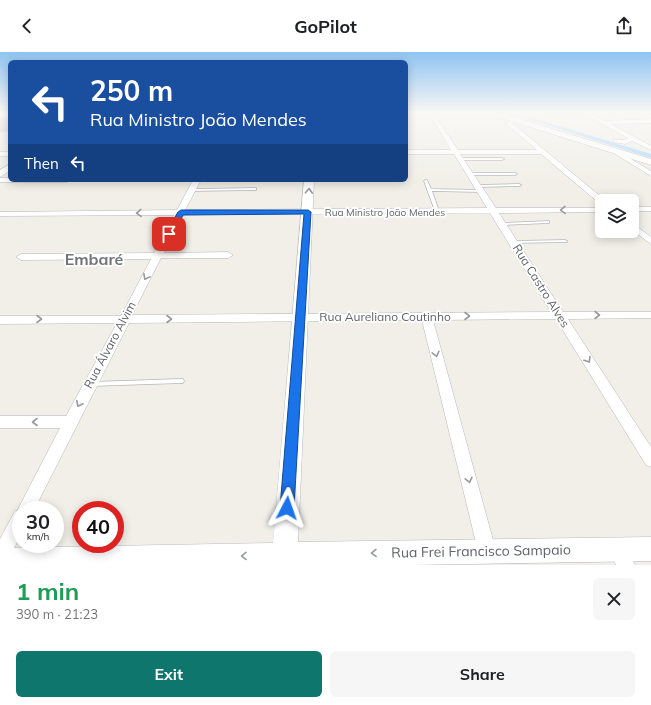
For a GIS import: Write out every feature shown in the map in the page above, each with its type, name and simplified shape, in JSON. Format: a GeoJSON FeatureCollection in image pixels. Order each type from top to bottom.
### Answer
{"type":"FeatureCollection","features":[{"type":"Feature","properties":{"kind":"street","name":"Rua Castro Alves"},"geometry":{"type":"LineString","coordinates":[[447,137],[651,460]]}},
{"type":"Feature","properties":{"kind":"street"},"geometry":{"type":"LineString","coordinates":[[524,137],[595,195]]}},
{"type":"Feature","properties":{"kind":"street"},"geometry":{"type":"LineString","coordinates":[[575,137],[614,151],[651,162]]}},
{"type":"Feature","properties":{"kind":"street"},"geometry":{"type":"LineString","coordinates":[[625,142],[633,138],[651,150]]}},
{"type":"Feature","properties":{"kind":"street"},"geometry":{"type":"LineString","coordinates":[[612,140],[625,142],[651,150]]}},
{"type":"Feature","properties":{"kind":"street"},"geometry":{"type":"LineString","coordinates":[[612,140],[651,150]]}},
{"type":"Feature","properties":{"kind":"street"},"geometry":{"type":"LineString","coordinates":[[614,151],[651,174]]}},
{"type":"Feature","properties":{"kind":"street"},"geometry":{"type":"LineString","coordinates":[[408,152],[459,155],[542,152]]}},
{"type":"Feature","properties":{"kind":"street"},"geometry":{"type":"LineString","coordinates":[[637,165],[639,161],[651,162]]}},
{"type":"Feature","properties":{"kind":"street"},"geometry":{"type":"LineString","coordinates":[[284,560],[309,182]]}},
{"type":"Feature","properties":{"kind":"street","name":"Rua Álvaro Alvim"},"geometry":{"type":"LineString","coordinates":[[29,501],[194,185]]}},
{"type":"Feature","properties":{"kind":"street"},"geometry":{"type":"LineString","coordinates":[[639,209],[651,209]]}},
{"type":"Feature","properties":{"kind":"street","name":"Rua Ministro João Mendes"},"geometry":{"type":"LineString","coordinates":[[0,214],[595,210]]}},
{"type":"Feature","properties":{"kind":"street"},"geometry":{"type":"LineString","coordinates":[[639,232],[651,241]]}},
{"type":"Feature","properties":{"kind":"street"},"geometry":{"type":"LineString","coordinates":[[21,257],[228,256]]}},
{"type":"Feature","properties":{"kind":"street","name":"Rua Aureliano Coutinho"},"geometry":{"type":"LineString","coordinates":[[0,320],[651,315]]}},
{"type":"Feature","properties":{"kind":"street"},"geometry":{"type":"LineString","coordinates":[[427,317],[483,556]]}},
{"type":"Feature","properties":{"kind":"street"},"geometry":{"type":"LineString","coordinates":[[0,422],[70,422]]}},
{"type":"Feature","properties":{"kind":"street"},"geometry":{"type":"LineString","coordinates":[[0,558],[12,535]]}},
{"type":"Feature","properties":{"kind":"street","name":"Rua Frei Francisco Sampaio"},"geometry":{"type":"LineString","coordinates":[[0,561],[406,559],[483,556],[551,558],[622,557],[651,549]]}},
{"type":"Feature","properties":{"kind":"lane"},"geometry":{"type":"LineString","coordinates":[[459,155],[502,159]]}},
{"type":"Feature","properties":{"kind":"lane"},"geometry":{"type":"LineString","coordinates":[[470,174],[515,174]]}},
{"type":"Feature","properties":{"kind":"lane"},"geometry":{"type":"LineString","coordinates":[[426,181],[437,211]]}},
{"type":"Feature","properties":{"kind":"lane"},"geometry":{"type":"LineString","coordinates":[[194,185],[256,189]]}},
{"type":"Feature","properties":{"kind":"lane"},"geometry":{"type":"LineString","coordinates":[[429,190],[520,185]]}},
{"type":"Feature","properties":{"kind":"lane"},"geometry":{"type":"LineString","coordinates":[[503,224],[548,222]]}},
{"type":"Feature","properties":{"kind":"lane"},"geometry":{"type":"LineString","coordinates":[[514,242],[564,241]]}},
{"type":"Feature","properties":{"kind":"lane"},"geometry":{"type":"LineString","coordinates":[[90,384],[180,381]]}},
{"type":"Feature","properties":{"kind":"waterway"},"geometry":{"type":"LineString","coordinates":[[589,137],[651,156]]}},
{"type":"Feature","properties":{"kind":"district","name":"Embaré"},"geometry":{"type":"Point","coordinates":[94,259]}},
{"type":"Feature","properties":{"kind":"route"},"geometry":{"type":"LineString","coordinates":[[169,234],[181,212],[308,212],[299,318],[287,508]]}}]}
